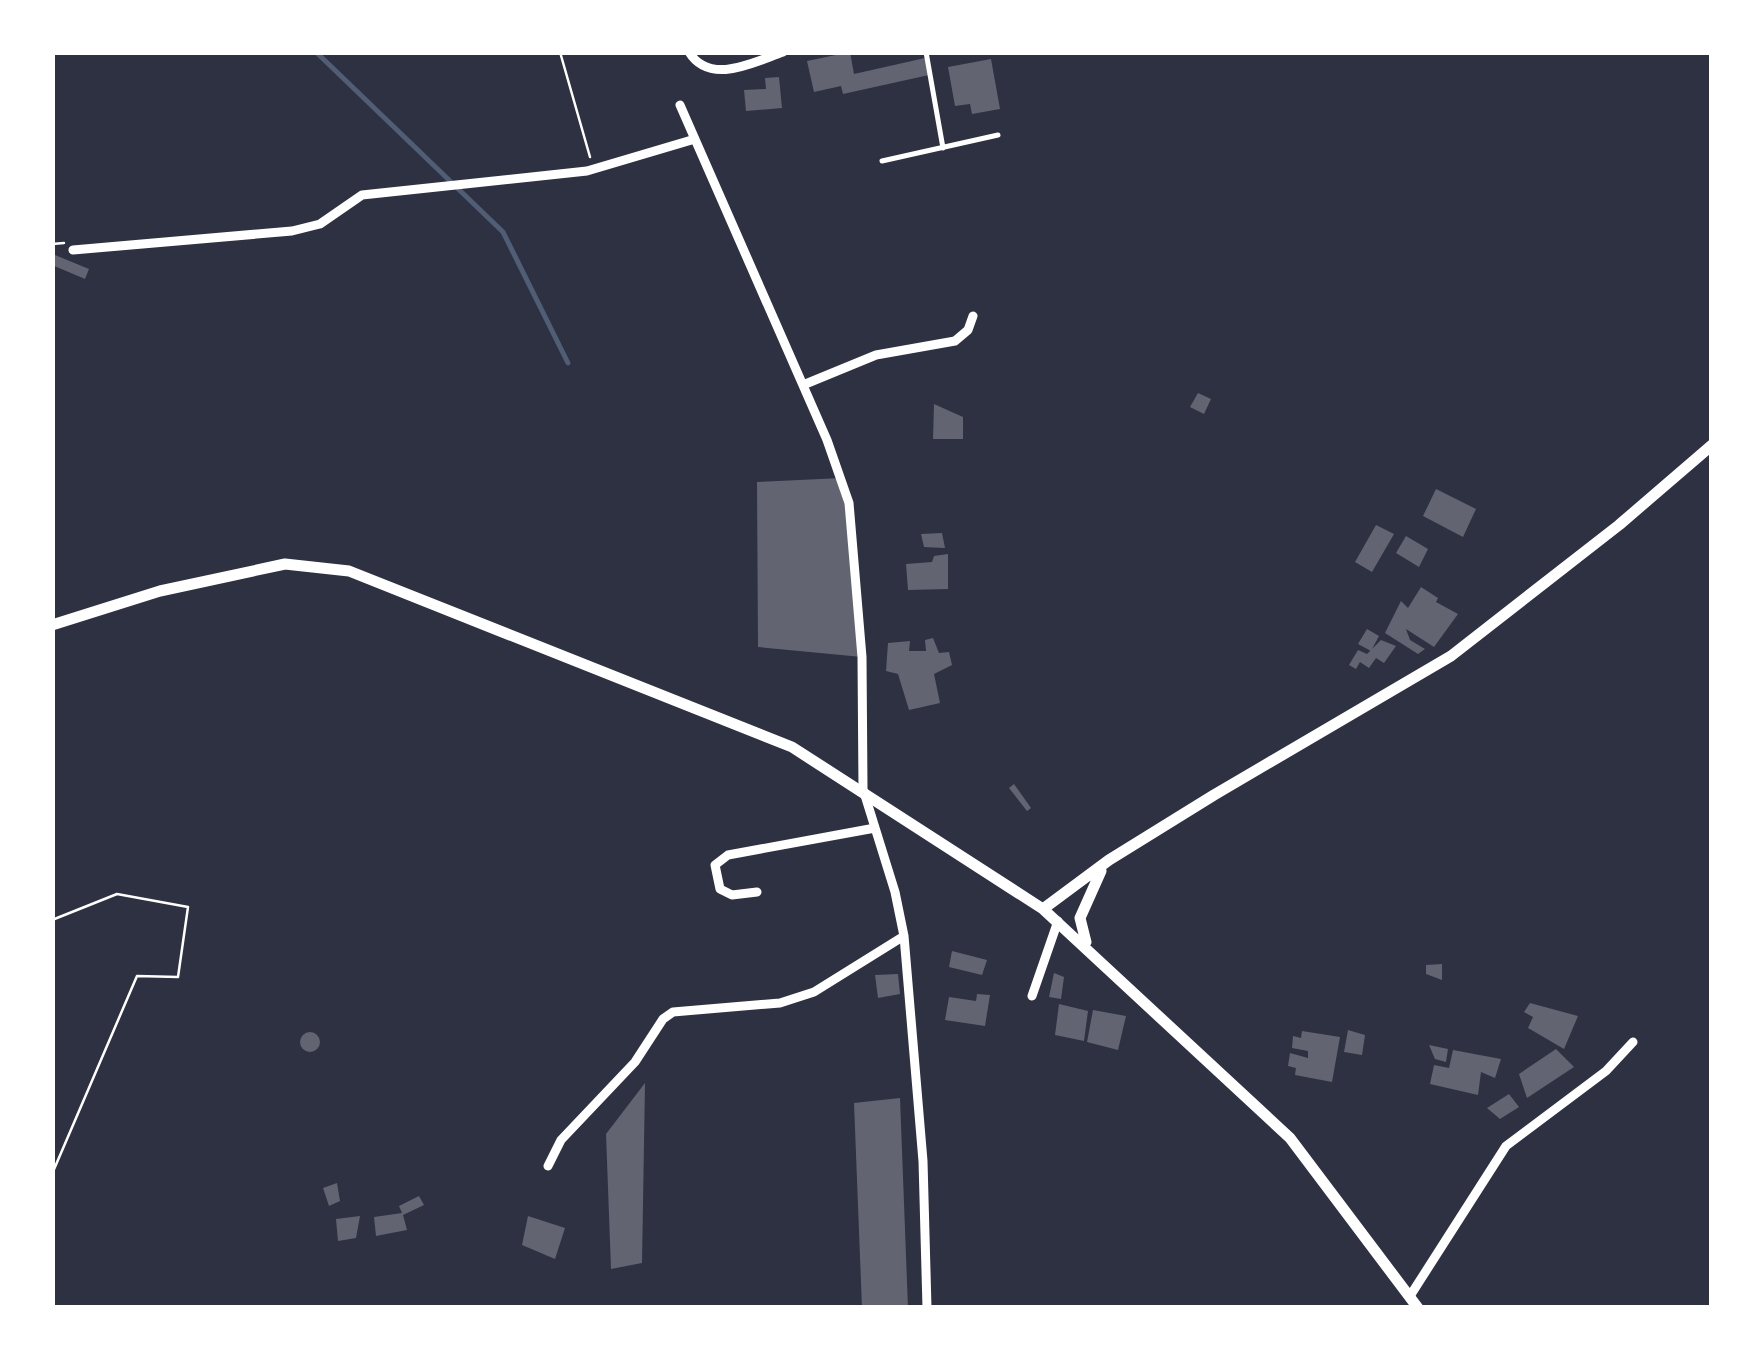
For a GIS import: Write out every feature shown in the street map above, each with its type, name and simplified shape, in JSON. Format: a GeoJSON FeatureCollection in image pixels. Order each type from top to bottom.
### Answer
{"type":"FeatureCollection","features":[{"type":"Feature","properties":{"kind":"street"},"geometry":{"type":"LineString","coordinates":[[690,52],[705,68],[729,71],[784,52]]}},
{"type":"Feature","properties":{"kind":"street"},"geometry":{"type":"LineString","coordinates":[[680,105],[803,385],[848,503],[862,656],[863,789],[904,936],[922,1161],[926,1308]]}},
{"type":"Feature","properties":{"kind":"street"},"geometry":{"type":"LineString","coordinates":[[73,250],[292,231],[320,224],[362,195],[592,170],[695,139]]}},
{"type":"Feature","properties":{"kind":"street"},"geometry":{"type":"LineString","coordinates":[[803,385],[876,355],[955,341],[968,330],[973,316]]}},
{"type":"Feature","properties":{"kind":"street"},"geometry":{"type":"LineString","coordinates":[[1043,909],[1113,858],[1451,656],[1619,525],[1712,445]]}},
{"type":"Feature","properties":{"kind":"street"},"geometry":{"type":"LineString","coordinates":[[52,624],[160,592],[285,564],[349,572],[765,736],[863,789],[1043,909],[1091,950],[1290,1138],[1418,1308]]}},
{"type":"Feature","properties":{"kind":"street"},"geometry":{"type":"LineString","coordinates":[[757,892],[732,895],[720,889],[714,865],[728,855],[875,828]]}},
{"type":"Feature","properties":{"kind":"street"},"geometry":{"type":"LineString","coordinates":[[1091,950],[1082,935],[1080,918],[1096,876],[1113,858]]}},
{"type":"Feature","properties":{"kind":"street"},"geometry":{"type":"LineString","coordinates":[[1032,996],[1058,922]]}},
{"type":"Feature","properties":{"kind":"street"},"geometry":{"type":"LineString","coordinates":[[548,1166],[562,1140],[602,1101],[635,1062],[663,1019],[673,1012],[780,1002],[814,992],[847,976],[904,936]]}},
{"type":"Feature","properties":{"kind":"street"},"geometry":{"type":"LineString","coordinates":[[1410,1296],[1506,1146],[1606,1070],[1633,1042]]}},
{"type":"Feature","properties":{"kind":"lane"},"geometry":{"type":"LineString","coordinates":[[926,52],[943,148]]}},
{"type":"Feature","properties":{"kind":"lane"},"geometry":{"type":"LineString","coordinates":[[882,162],[998,135]]}},
{"type":"Feature","properties":{"kind":"path"},"geometry":{"type":"LineString","coordinates":[[560,52],[592,170]]}},
{"type":"Feature","properties":{"kind":"path"},"geometry":{"type":"LineString","coordinates":[[52,920],[117,894],[188,906],[178,977],[137,976],[52,1174]]}},
{"type":"Feature","properties":{"kind":"building"},"geometry":{"type":"Polygon","coordinates":[[[850,52],[854,74],[925,58],[929,75],[843,94],[841,86],[814,92],[807,61],[850,52]]]}},
{"type":"Feature","properties":{"kind":"building"},"geometry":{"type":"Polygon","coordinates":[[[991,59],[1000,109],[972,114],[970,104],[955,106],[948,67],[991,59]]]}},
{"type":"Feature","properties":{"kind":"building"},"geometry":{"type":"Polygon","coordinates":[[[779,77],[782,108],[746,111],[744,90],[766,89],[765,78],[779,77]]]}},
{"type":"Feature","properties":{"kind":"building"},"geometry":{"type":"Polygon","coordinates":[[[55,255],[89,269],[85,279],[52,265],[55,255]]]}},
{"type":"Feature","properties":{"kind":"building"},"geometry":{"type":"Polygon","coordinates":[[[1198,393],[1211,399],[1204,414],[1190,407],[1198,393]]]}},
{"type":"Feature","properties":{"kind":"building"},"geometry":{"type":"Polygon","coordinates":[[[934,404],[963,417],[963,439],[933,439],[934,404]]]}},
{"type":"Feature","properties":{"kind":"building"},"geometry":{"type":"Polygon","coordinates":[[[842,478],[862,657],[758,647],[757,482],[842,478]]]}},
{"type":"Feature","properties":{"kind":"building"},"geometry":{"type":"Polygon","coordinates":[[[1436,489],[1476,509],[1463,537],[1423,516],[1436,489]]]}},
{"type":"Feature","properties":{"kind":"building"},"geometry":{"type":"Polygon","coordinates":[[[1376,525],[1394,534],[1372,572],[1355,562],[1376,525]]]}},
{"type":"Feature","properties":{"kind":"building"},"geometry":{"type":"Polygon","coordinates":[[[942,533],[945,548],[924,547],[921,534],[942,533]]]}},
{"type":"Feature","properties":{"kind":"building"},"geometry":{"type":"Polygon","coordinates":[[[1406,536],[1428,549],[1419,567],[1396,553],[1406,536]]]}},
{"type":"Feature","properties":{"kind":"building"},"geometry":{"type":"Polygon","coordinates":[[[948,554],[948,589],[908,590],[906,564],[932,562],[934,556],[948,554]]]}},
{"type":"Feature","properties":{"kind":"building"},"geometry":{"type":"Polygon","coordinates":[[[1421,587],[1438,598],[1436,602],[1458,614],[1434,647],[1406,629],[1410,640],[1425,649],[1418,654],[1385,633],[1401,601],[1408,608],[1421,587]]]}},
{"type":"Feature","properties":{"kind":"building"},"geometry":{"type":"Polygon","coordinates":[[[1367,629],[1379,636],[1371,651],[1358,644],[1367,629]]]}},
{"type":"Feature","properties":{"kind":"building"},"geometry":{"type":"Polygon","coordinates":[[[933,638],[939,653],[949,652],[952,665],[934,674],[940,703],[909,710],[898,674],[886,671],[888,643],[910,641],[909,651],[926,651],[925,640],[933,638]]]}},
{"type":"Feature","properties":{"kind":"building"},"geometry":{"type":"Polygon","coordinates":[[[1381,640],[1396,646],[1384,663],[1376,658],[1369,668],[1360,662],[1356,669],[1349,665],[1358,650],[1367,654],[1381,640]]]}},
{"type":"Feature","properties":{"kind":"building"},"geometry":{"type":"Polygon","coordinates":[[[1014,784],[1031,808],[1027,811],[1009,788],[1014,784]]]}},
{"type":"Feature","properties":{"kind":"building"},"geometry":{"type":"Polygon","coordinates":[[[952,951],[987,960],[982,975],[949,967],[952,951]]]}},
{"type":"Feature","properties":{"kind":"building"},"geometry":{"type":"Polygon","coordinates":[[[1442,964],[1442,980],[1426,974],[1426,965],[1442,964]]]}},
{"type":"Feature","properties":{"kind":"building"},"geometry":{"type":"Polygon","coordinates":[[[1054,973],[1064,977],[1061,999],[1049,997],[1054,973]]]}},
{"type":"Feature","properties":{"kind":"building"},"geometry":{"type":"Polygon","coordinates":[[[898,974],[900,994],[878,998],[875,975],[898,974]]]}},
{"type":"Feature","properties":{"kind":"building"},"geometry":{"type":"Polygon","coordinates":[[[977,994],[990,995],[985,1026],[945,1020],[949,997],[976,1001],[977,994]]]}},
{"type":"Feature","properties":{"kind":"building"},"geometry":{"type":"Polygon","coordinates":[[[1530,1003],[1578,1016],[1564,1049],[1528,1028],[1533,1017],[1524,1012],[1530,1003]]]}},
{"type":"Feature","properties":{"kind":"building"},"geometry":{"type":"Polygon","coordinates":[[[1059,1004],[1088,1011],[1084,1041],[1055,1035],[1059,1004]]]}},
{"type":"Feature","properties":{"kind":"building"},"geometry":{"type":"Polygon","coordinates":[[[1093,1010],[1126,1016],[1118,1050],[1087,1042],[1093,1010]]]}},
{"type":"Feature","properties":{"kind":"building"},"geometry":{"type":"Polygon","coordinates":[[[1348,1030],[1365,1035],[1362,1055],[1344,1052],[1348,1030]]]}},
{"type":"Feature","properties":{"kind":"building"},"geometry":{"type":"Polygon","coordinates":[[[1302,1031],[1340,1037],[1332,1082],[1295,1075],[1296,1068],[1288,1066],[1290,1053],[1308,1058],[1308,1051],[1292,1048],[1293,1036],[1301,1038],[1302,1031]]]}},
{"type":"Feature","properties":{"kind":"building"},"geometry":{"type":"Polygon","coordinates":[[[310,1032],[320,1042],[310,1052],[300,1042],[310,1032]]]}},
{"type":"Feature","properties":{"kind":"building"},"geometry":{"type":"Polygon","coordinates":[[[1429,1045],[1448,1049],[1446,1062],[1435,1059],[1429,1045]]]}},
{"type":"Feature","properties":{"kind":"building"},"geometry":{"type":"Polygon","coordinates":[[[1556,1049],[1574,1067],[1527,1098],[1519,1074],[1556,1049]]]}},
{"type":"Feature","properties":{"kind":"building"},"geometry":{"type":"Polygon","coordinates":[[[1453,1050],[1501,1059],[1495,1078],[1481,1072],[1478,1095],[1430,1084],[1434,1065],[1449,1068],[1453,1050]]]}},
{"type":"Feature","properties":{"kind":"building"},"geometry":{"type":"Polygon","coordinates":[[[645,1083],[642,1263],[611,1269],[606,1134],[645,1083]]]}},
{"type":"Feature","properties":{"kind":"building"},"geometry":{"type":"Polygon","coordinates":[[[1509,1094],[1519,1107],[1500,1119],[1487,1108],[1509,1094]]]}},
{"type":"Feature","properties":{"kind":"building"},"geometry":{"type":"Polygon","coordinates":[[[900,1098],[908,1308],[862,1308],[854,1103],[900,1098]]]}},
{"type":"Feature","properties":{"kind":"building"},"geometry":{"type":"Polygon","coordinates":[[[337,1183],[340,1201],[329,1206],[323,1188],[337,1183]]]}},
{"type":"Feature","properties":{"kind":"building"},"geometry":{"type":"Polygon","coordinates":[[[419,1196],[424,1205],[403,1215],[407,1230],[376,1236],[374,1217],[402,1213],[399,1206],[419,1196]]]}},
{"type":"Feature","properties":{"kind":"building"},"geometry":{"type":"Polygon","coordinates":[[[360,1216],[356,1238],[338,1241],[336,1219],[360,1216]]]}},
{"type":"Feature","properties":{"kind":"building"},"geometry":{"type":"Polygon","coordinates":[[[528,1216],[565,1228],[555,1259],[522,1245],[528,1216]]]}},
{"type":"Feature","properties":{"kind":"waterway"},"geometry":{"type":"LineString","coordinates":[[316,52],[503,232],[568,363]]}}]}
